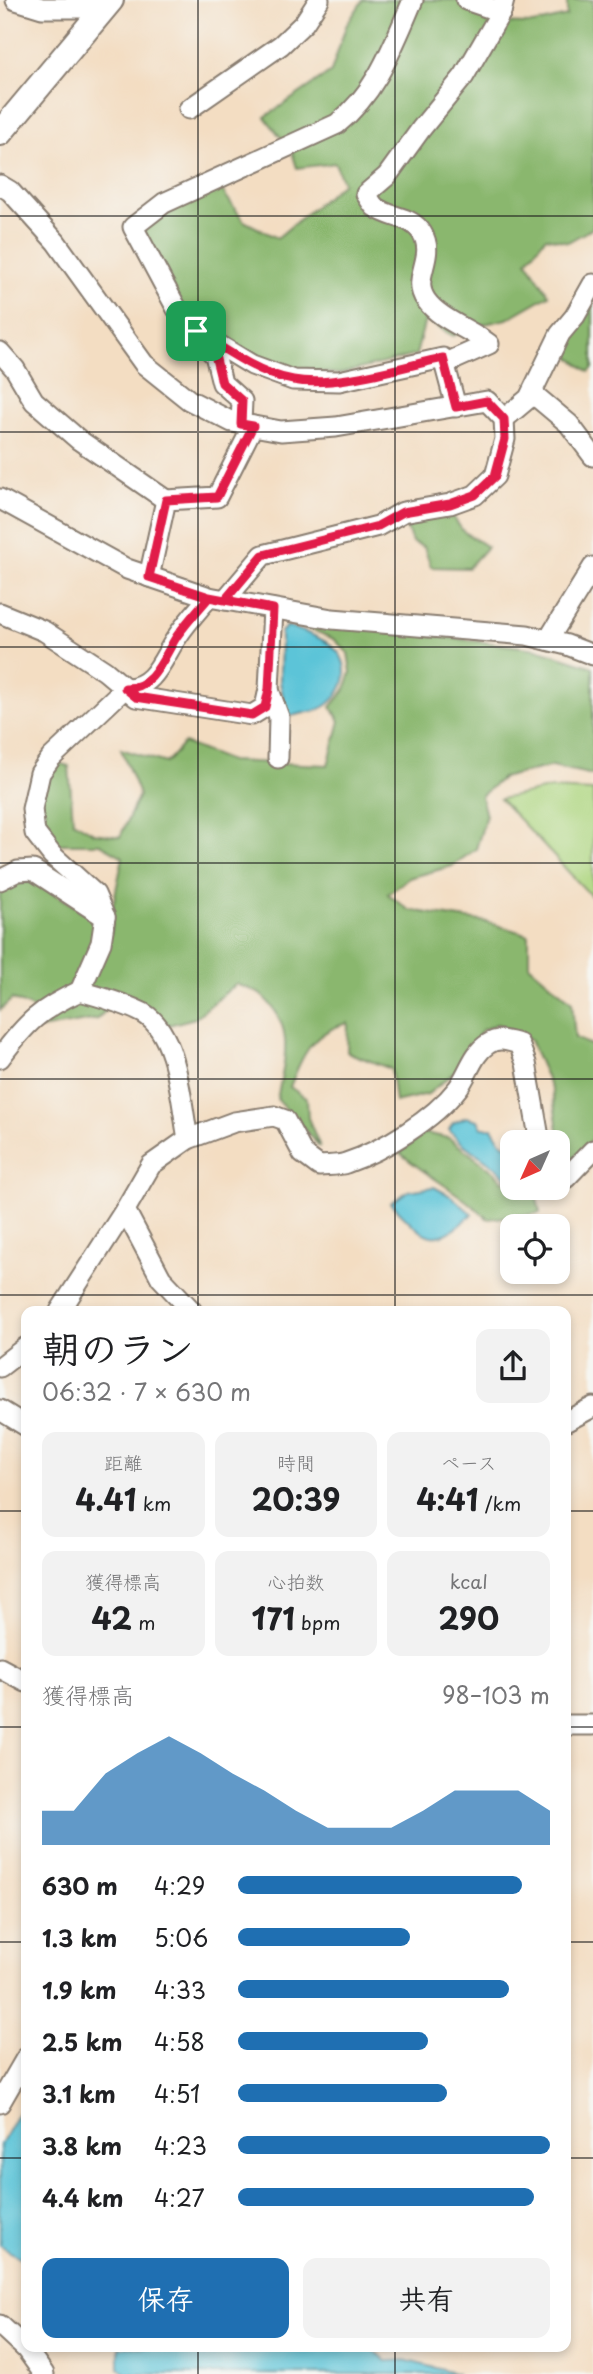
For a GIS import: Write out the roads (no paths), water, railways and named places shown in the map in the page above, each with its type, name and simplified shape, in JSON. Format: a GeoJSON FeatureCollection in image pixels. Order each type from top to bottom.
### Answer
{"type":"FeatureCollection","features":[{"type":"Feature","properties":{"kind":"main road"},"geometry":{"type":"LineString","coordinates":[[0,133],[108,4]]}},
{"type":"Feature","properties":{"kind":"street"},"geometry":{"type":"LineString","coordinates":[[16,0],[43,8],[108,4]]}},
{"type":"Feature","properties":{"kind":"street"},"geometry":{"type":"LineString","coordinates":[[189,109],[281,46],[304,23],[319,0]]}},
{"type":"Feature","properties":{"kind":"street"},"geometry":{"type":"LineString","coordinates":[[0,352],[15,369],[34,401],[79,440],[166,500],[217,497],[247,425],[242,401],[222,383],[215,355],[177,309],[134,227],[164,203],[337,124],[368,93],[388,59],[413,0]]}},
{"type":"Feature","properties":{"kind":"street"},"geometry":{"type":"LineString","coordinates":[[444,364],[489,344],[462,325],[437,313],[427,302],[421,292],[421,279],[429,249],[423,234],[413,221],[375,207],[366,194],[387,176],[464,76],[502,6],[466,0]]}},
{"type":"Feature","properties":{"kind":"street"},"geometry":{"type":"LineString","coordinates":[[0,185],[10,191],[56,242],[144,364],[189,400],[232,422],[281,431],[336,427],[487,401],[504,419],[505,439],[495,476],[475,495],[450,504],[403,512],[378,526],[263,555],[177,637],[151,677],[136,689],[125,688],[51,758],[40,774],[32,809],[35,833],[52,855],[95,894],[105,917],[101,943],[80,991],[51,1004],[30,1020],[0,1058]]}},
{"type":"Feature","properties":{"kind":"street"},"geometry":{"type":"LineString","coordinates":[[504,419],[529,398],[560,334],[575,316],[593,284]]}},
{"type":"Feature","properties":{"kind":"street"},"geometry":{"type":"LineString","coordinates":[[196,331],[252,365],[293,380],[339,381],[443,358],[456,407]]}},
{"type":"Feature","properties":{"kind":"street"},"geometry":{"type":"LineString","coordinates":[[532,393],[569,424],[593,456]]}},
{"type":"Feature","properties":{"kind":"street"},"geometry":{"type":"LineString","coordinates":[[0,499],[118,564],[149,577],[217,598],[332,620],[527,635],[593,654]]}},
{"type":"Feature","properties":{"kind":"street"},"geometry":{"type":"LineString","coordinates":[[149,577],[166,500]]}},
{"type":"Feature","properties":{"kind":"street"},"geometry":{"type":"LineString","coordinates":[[548,640],[593,567]]}},
{"type":"Feature","properties":{"kind":"street"},"geometry":{"type":"LineString","coordinates":[[0,613],[44,631],[105,671],[136,697],[252,715],[265,707],[269,689],[273,609]]}},
{"type":"Feature","properties":{"kind":"street"},"geometry":{"type":"LineString","coordinates":[[269,689],[279,717],[278,758]]}},
{"type":"Feature","properties":{"kind":"street"},"geometry":{"type":"LineString","coordinates":[[0,880],[18,871],[33,870],[105,917]]}},
{"type":"Feature","properties":{"kind":"street"},"geometry":{"type":"LineString","coordinates":[[80,991],[145,1014],[164,1033],[173,1062],[188,1139]]}},
{"type":"Feature","properties":{"kind":"street"},"geometry":{"type":"LineString","coordinates":[[63,1306],[125,1210],[150,1165],[188,1139],[234,1122],[274,1116],[285,1120],[303,1154],[319,1166],[344,1164],[397,1140],[447,1100],[460,1086],[487,1044],[502,1039],[519,1044],[526,1063],[538,1130]]}},
{"type":"Feature","properties":{"kind":"street"},"geometry":{"type":"LineString","coordinates":[[570,1174],[593,1150]]}},
{"type":"Feature","properties":{"kind":"street"},"geometry":{"type":"LineString","coordinates":[[125,1210],[161,1278],[187,1306]]}},
{"type":"Feature","properties":{"kind":"street"},"geometry":{"type":"LineString","coordinates":[[0,1367],[21,1352]]}},
{"type":"Feature","properties":{"kind":"street"},"geometry":{"type":"LineString","coordinates":[[571,1419],[593,1407]]}},
{"type":"Feature","properties":{"kind":"street"},"geometry":{"type":"LineString","coordinates":[[0,1410],[21,1423]]}},
{"type":"Feature","properties":{"kind":"street"},"geometry":{"type":"LineString","coordinates":[[0,1668],[21,1679]]}},
{"type":"Feature","properties":{"kind":"street"},"geometry":{"type":"LineString","coordinates":[[571,1725],[593,1725]]}},
{"type":"Feature","properties":{"kind":"street"},"geometry":{"type":"LineString","coordinates":[[0,2103],[21,2067]]}},
{"type":"Feature","properties":{"kind":"street"},"geometry":{"type":"LineString","coordinates":[[0,2325],[21,2344]]}},
{"type":"Feature","properties":{"kind":"street"},"geometry":{"type":"LineString","coordinates":[[28,2352],[44,2374]]}},
{"type":"Feature","properties":{"kind":"water"},"geometry":{"type":"Polygon","coordinates":[[[287,626],[328,643],[342,658],[345,669],[343,684],[331,702],[317,710],[292,716],[287,715],[280,682],[281,632],[287,626]]]}},
{"type":"Feature","properties":{"kind":"water"},"geometry":{"type":"Polygon","coordinates":[[[466,1117],[478,1120],[482,1128],[492,1128],[500,1140],[500,1172],[456,1138],[449,1130],[453,1123],[466,1117]]]}},
{"type":"Feature","properties":{"kind":"water"},"geometry":{"type":"Polygon","coordinates":[[[434,1187],[451,1196],[472,1214],[447,1233],[429,1236],[391,1203],[408,1191],[434,1187]]]}},
{"type":"Feature","properties":{"kind":"water"},"geometry":{"type":"Polygon","coordinates":[[[21,2108],[21,2258],[0,2246],[0,2145],[21,2108]]]}},
{"type":"Feature","properties":{"kind":"water"},"geometry":{"type":"Polygon","coordinates":[[[119,2352],[375,2352],[386,2361],[405,2360],[458,2374],[126,2374],[119,2368],[119,2352]]]}}]}
